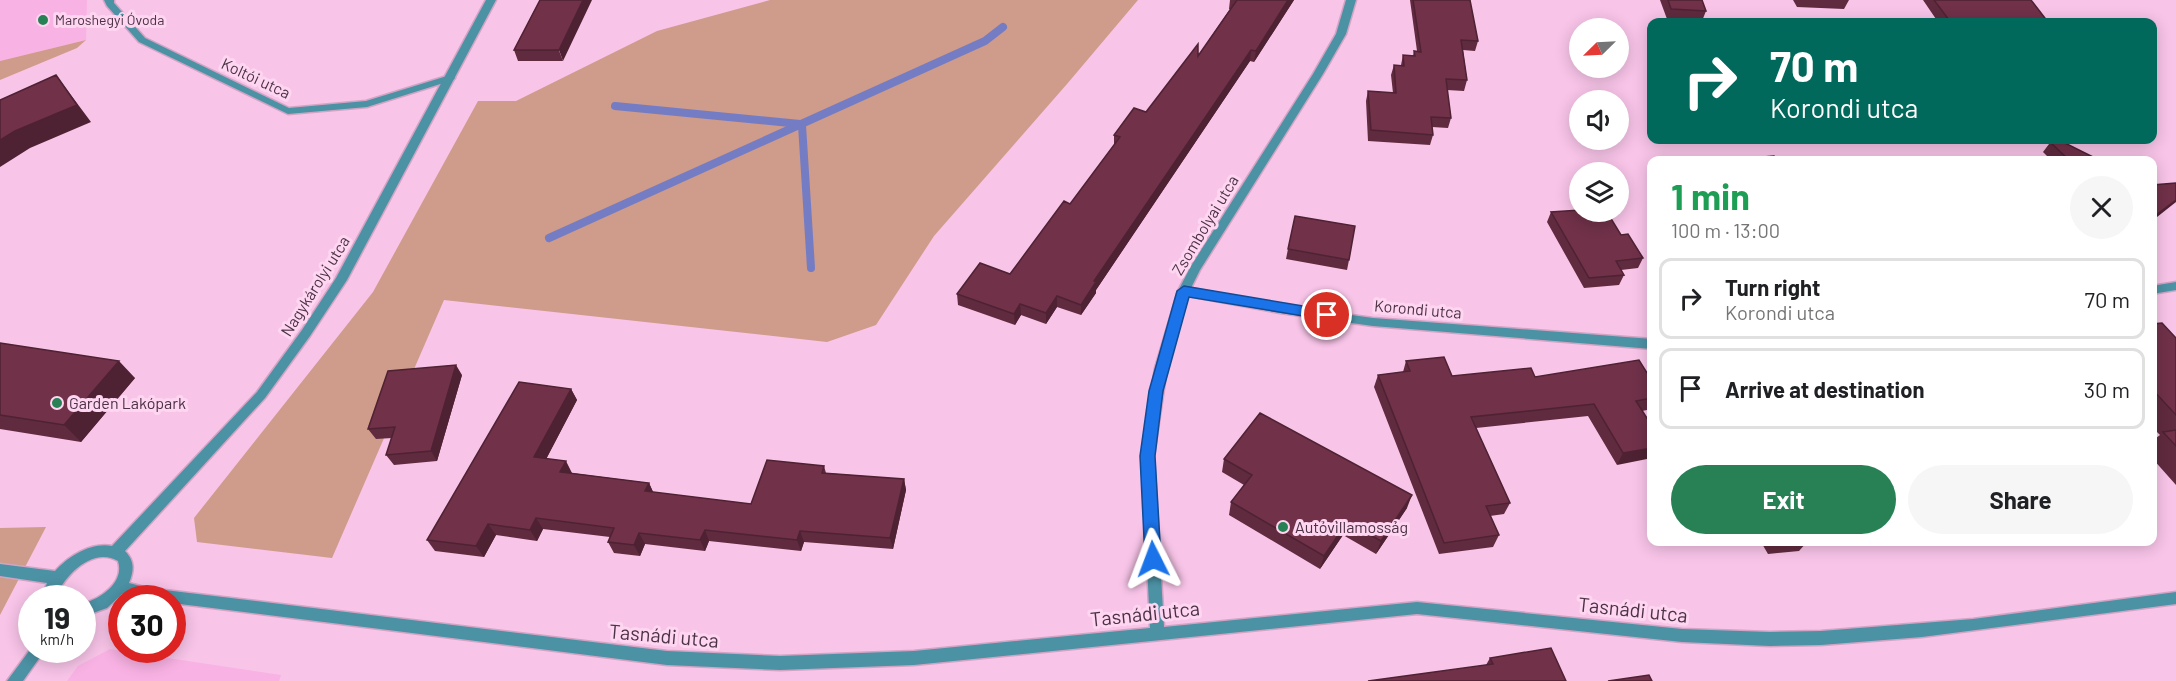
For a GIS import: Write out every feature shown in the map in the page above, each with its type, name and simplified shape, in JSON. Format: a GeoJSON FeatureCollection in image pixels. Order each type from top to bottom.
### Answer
{"type":"FeatureCollection","features":[{"type":"Feature","properties":{"kind":"street","name":"Koltói utca"},"geometry":{"type":"LineString","coordinates":[[109,0],[141,40],[288,111],[367,104],[450,78]]}},
{"type":"Feature","properties":{"kind":"street","name":"Nagykárolyi utca"},"geometry":{"type":"LineString","coordinates":[[115,553],[261,395],[306,333],[341,280],[491,0]]}},
{"type":"Feature","properties":{"kind":"street","name":"Zsombolyai utca"},"geometry":{"type":"LineString","coordinates":[[1157,632],[1148,456],[1156,391],[1184,291],[1195,269],[1341,34],[1351,0]]}},
{"type":"Feature","properties":{"kind":"street"},"geometry":{"type":"LineString","coordinates":[[2157,289],[2176,286]]}},
{"type":"Feature","properties":{"kind":"street","name":"Korondi utca"},"geometry":{"type":"LineString","coordinates":[[1184,291],[1280,309],[1373,322],[1647,344]]}},
{"type":"Feature","properties":{"kind":"street"},"geometry":{"type":"LineString","coordinates":[[53,585],[69,566],[85,557],[101,552],[115,553],[123,558],[127,566],[126,576],[120,585]]}},
{"type":"Feature","properties":{"kind":"street"},"geometry":{"type":"LineString","coordinates":[[0,570],[57,578]]}},
{"type":"Feature","properties":{"kind":"street","name":"Tasnádi utca"},"geometry":{"type":"LineString","coordinates":[[186,599],[667,658],[780,663],[914,658],[1157,632],[1417,608],[1483,612],[1698,637],[1768,639],[1837,638],[2005,621],[2176,598]]}},
{"type":"Feature","properties":{"kind":"street"},"geometry":{"type":"LineString","coordinates":[[14,681],[28,663]]}},
{"type":"Feature","properties":{"kind":"shaded area","name":"Maroshegyi Óvoda"},"geometry":{"type":"Polygon","coordinates":[[[0,0],[87,0],[86,40],[0,61],[0,0]]]}},
{"type":"Feature","properties":{"kind":"shaded area"},"geometry":{"type":"Polygon","coordinates":[[[770,0],[1138,0],[934,236],[876,325],[827,342],[444,300],[332,558],[197,542],[194,518],[373,292],[478,101],[516,101],[657,31],[770,0]]]}},
{"type":"Feature","properties":{"kind":"shaded area"},"geometry":{"type":"Polygon","coordinates":[[[86,40],[77,48],[0,80],[0,61],[86,40]]]}},
{"type":"Feature","properties":{"kind":"shaded area"},"geometry":{"type":"Polygon","coordinates":[[[46,527],[0,615],[0,528],[46,527]]]}},
{"type":"Feature","properties":{"kind":"shaded area"},"geometry":{"type":"Polygon","coordinates":[[[108,650],[108,663],[186,663],[186,661],[281,675],[279,681],[67,681],[78,666],[84,663],[96,663],[96,656],[108,650]]]}},
{"type":"Feature","properties":{"kind":"building"},"geometry":{"type":"Polygon","coordinates":[[[540,0],[583,0],[559,50],[514,50],[540,0]]]}},
{"type":"Feature","properties":{"kind":"building"},"geometry":{"type":"Polygon","coordinates":[[[1237,0],[1288,0],[1256,51],[1251,50],[1094,281],[1096,282],[1081,305],[1057,296],[1046,313],[1020,304],[1014,314],[957,294],[980,263],[1010,274],[1064,201],[1070,204],[1120,137],[1114,135],[1134,108],[1146,112],[1198,44],[1198,56],[1237,0]]]}},
{"type":"Feature","properties":{"kind":"building"},"geometry":{"type":"Polygon","coordinates":[[[1413,0],[1470,0],[1478,41],[1461,40],[1467,80],[1446,79],[1451,118],[1431,117],[1433,135],[1371,130],[1368,91],[1396,93],[1394,65],[1404,66],[1403,55],[1415,56],[1414,51],[1421,52],[1413,0]]]}},
{"type":"Feature","properties":{"kind":"building"},"geometry":{"type":"Polygon","coordinates":[[[1668,0],[1702,0],[1706,11],[1671,9],[1668,0]]]}},
{"type":"Feature","properties":{"kind":"building"},"geometry":{"type":"Polygon","coordinates":[[[1934,0],[2031,0],[2045,18],[1948,18],[1934,0]]]}},
{"type":"Feature","properties":{"kind":"building"},"geometry":{"type":"Polygon","coordinates":[[[56,75],[77,105],[15,131],[0,140],[0,100],[56,75]]]}},
{"type":"Feature","properties":{"kind":"building"},"geometry":{"type":"Polygon","coordinates":[[[2052,144],[2067,144],[2091,156],[2065,156],[2052,144]]]}},
{"type":"Feature","properties":{"kind":"building"},"geometry":{"type":"Polygon","coordinates":[[[2176,183],[2176,200],[2157,214],[2157,185],[2176,183]]]}},
{"type":"Feature","properties":{"kind":"building"},"geometry":{"type":"Polygon","coordinates":[[[1569,211],[1569,222],[1613,222],[1621,235],[1628,234],[1643,258],[1616,261],[1624,275],[1589,278],[1551,212],[1569,211]]]}},
{"type":"Feature","properties":{"kind":"building"},"geometry":{"type":"Polygon","coordinates":[[[1295,216],[1355,226],[1349,260],[1288,249],[1295,216]]]}},
{"type":"Feature","properties":{"kind":"building"},"geometry":{"type":"Polygon","coordinates":[[[2162,323],[2176,338],[2176,415],[2157,394],[2157,324],[2162,323]]]}},
{"type":"Feature","properties":{"kind":"building","name":"Garden Lakópark"},"geometry":{"type":"Polygon","coordinates":[[[0,343],[119,361],[64,425],[0,415],[0,343]]]}},
{"type":"Feature","properties":{"kind":"building"},"geometry":{"type":"Polygon","coordinates":[[[1444,357],[1452,376],[1531,368],[1535,377],[1639,360],[1647,373],[1647,399],[1636,401],[1647,418],[1647,449],[1623,453],[1594,404],[1471,417],[1510,503],[1486,506],[1499,535],[1444,543],[1378,375],[1410,371],[1406,361],[1444,357]]]}},
{"type":"Feature","properties":{"kind":"building"},"geometry":{"type":"Polygon","coordinates":[[[456,365],[431,451],[386,455],[395,427],[368,429],[388,371],[456,365]]]}},
{"type":"Feature","properties":{"kind":"building"},"geometry":{"type":"Polygon","coordinates":[[[519,382],[571,389],[534,457],[566,461],[560,472],[649,483],[645,491],[751,504],[767,460],[824,466],[822,473],[904,479],[890,538],[800,531],[797,540],[705,530],[700,540],[639,533],[634,545],[608,542],[614,528],[536,518],[530,530],[488,524],[476,546],[427,540],[519,382]]]}},
{"type":"Feature","properties":{"kind":"building"},"geometry":{"type":"Polygon","coordinates":[[[1260,413],[1412,495],[1381,541],[1347,522],[1324,556],[1231,502],[1252,475],[1224,459],[1260,413]]]}},
{"type":"Feature","properties":{"kind":"building"},"geometry":{"type":"Polygon","coordinates":[[[2176,430],[2176,446],[2163,432],[2176,430]]]}},
{"type":"Feature","properties":{"kind":"building"},"geometry":{"type":"Polygon","coordinates":[[[1551,648],[1566,681],[1368,681],[1493,664],[1490,658],[1551,648]]]}},
{"type":"Feature","properties":{"kind":"building"},"geometry":{"type":"Polygon","coordinates":[[[1649,675],[1652,681],[1608,681],[1649,675]]]}},
{"type":"Feature","properties":{"kind":"waterway"},"geometry":{"type":"LineString","coordinates":[[549,238],[985,41],[1003,27]]}},
{"type":"Feature","properties":{"kind":"waterway"},"geometry":{"type":"LineString","coordinates":[[615,106],[800,124]]}},
{"type":"Feature","properties":{"kind":"waterway"},"geometry":{"type":"LineString","coordinates":[[802,125],[811,268]]}},
{"type":"Feature","properties":{"kind":"place","name":"Maroshegyi Óvoda"},"geometry":{"type":"Point","coordinates":[43,20]}},
{"type":"Feature","properties":{"kind":"place","name":"Garden Lakópark"},"geometry":{"type":"Point","coordinates":[57,403]}},
{"type":"Feature","properties":{"kind":"place","name":"Autóvillamosság"},"geometry":{"type":"Point","coordinates":[1283,527]}},
{"type":"Feature","properties":{"kind":"route"},"geometry":{"type":"LineString","coordinates":[[1153,559],[1148,456],[1161,368],[1184,291],[1280,309],[1327,315]]}}]}
